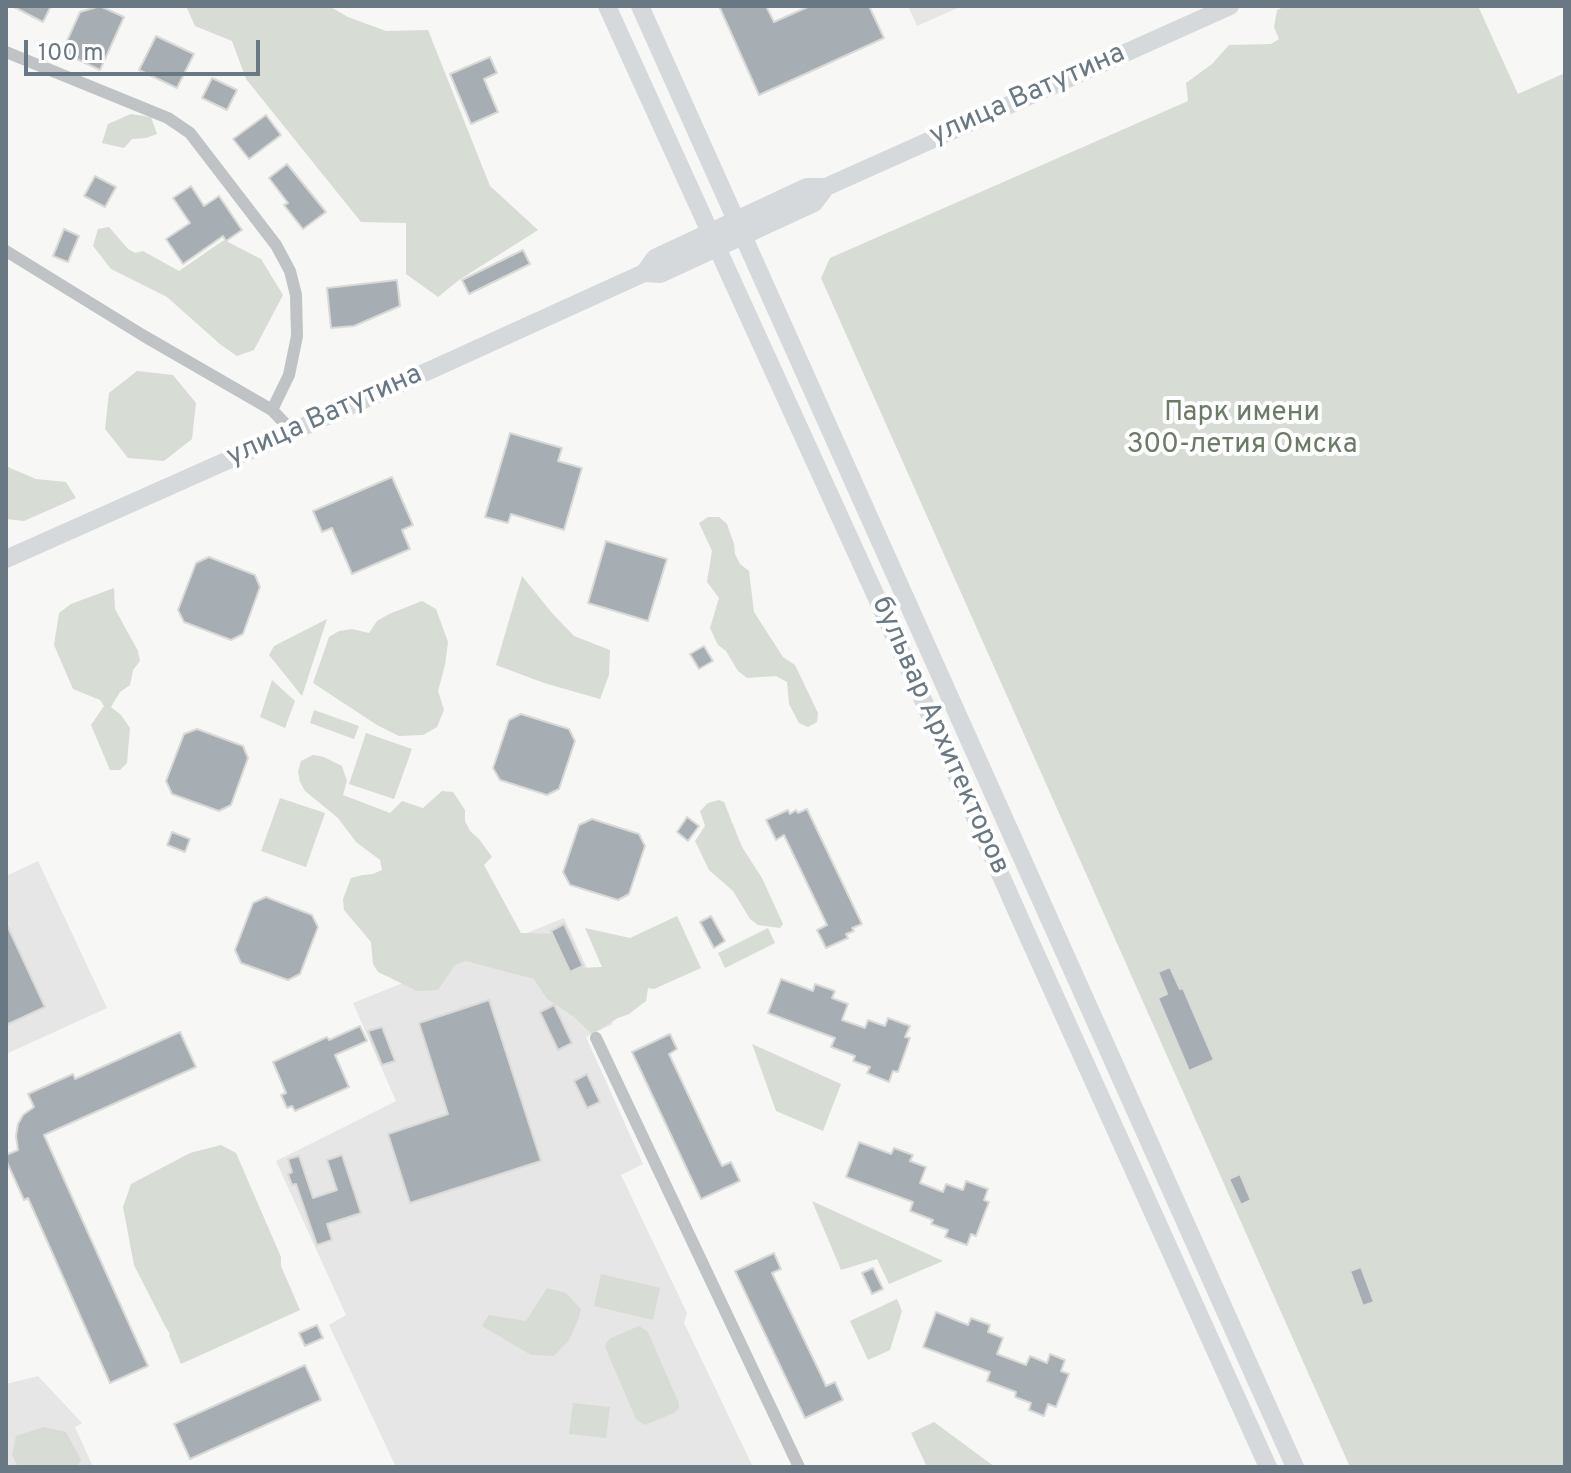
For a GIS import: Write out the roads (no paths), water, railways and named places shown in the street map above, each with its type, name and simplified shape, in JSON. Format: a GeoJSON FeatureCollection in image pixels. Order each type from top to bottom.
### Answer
{"type":"FeatureCollection","features":[{"type":"Feature","properties":{"kind":"main road","name":"бульвар Архитекторов"},"geometry":{"type":"LineString","coordinates":[[607,6],[897,640],[1268,1467]]}},
{"type":"Feature","properties":{"kind":"main road","name":"бульвар Архитекторов"},"geometry":{"type":"LineString","coordinates":[[640,6],[1295,1467]]}},
{"type":"Feature","properties":{"kind":"main road","name":"улица Ватутина"},"geometry":{"type":"LineString","coordinates":[[6,559],[644,273],[655,258],[740,228],[807,187],[826,187],[1230,6]]}},
{"type":"Feature","properties":{"kind":"street"},"geometry":{"type":"LineString","coordinates":[[6,52],[168,118],[190,133],[276,245],[290,271],[296,295],[297,336],[289,375],[272,410]]}},
{"type":"Feature","properties":{"kind":"street"},"geometry":{"type":"LineString","coordinates":[[6,251],[272,410],[292,431]]}},
{"type":"Feature","properties":{"kind":"street"},"geometry":{"type":"LineString","coordinates":[[596,1038],[799,1467]]}},
{"type":"Feature","properties":{"kind":"park label","name":"Парк имени 300-летия Омска"},"geometry":{"type":"Point","coordinates":[1242,430]}}]}
